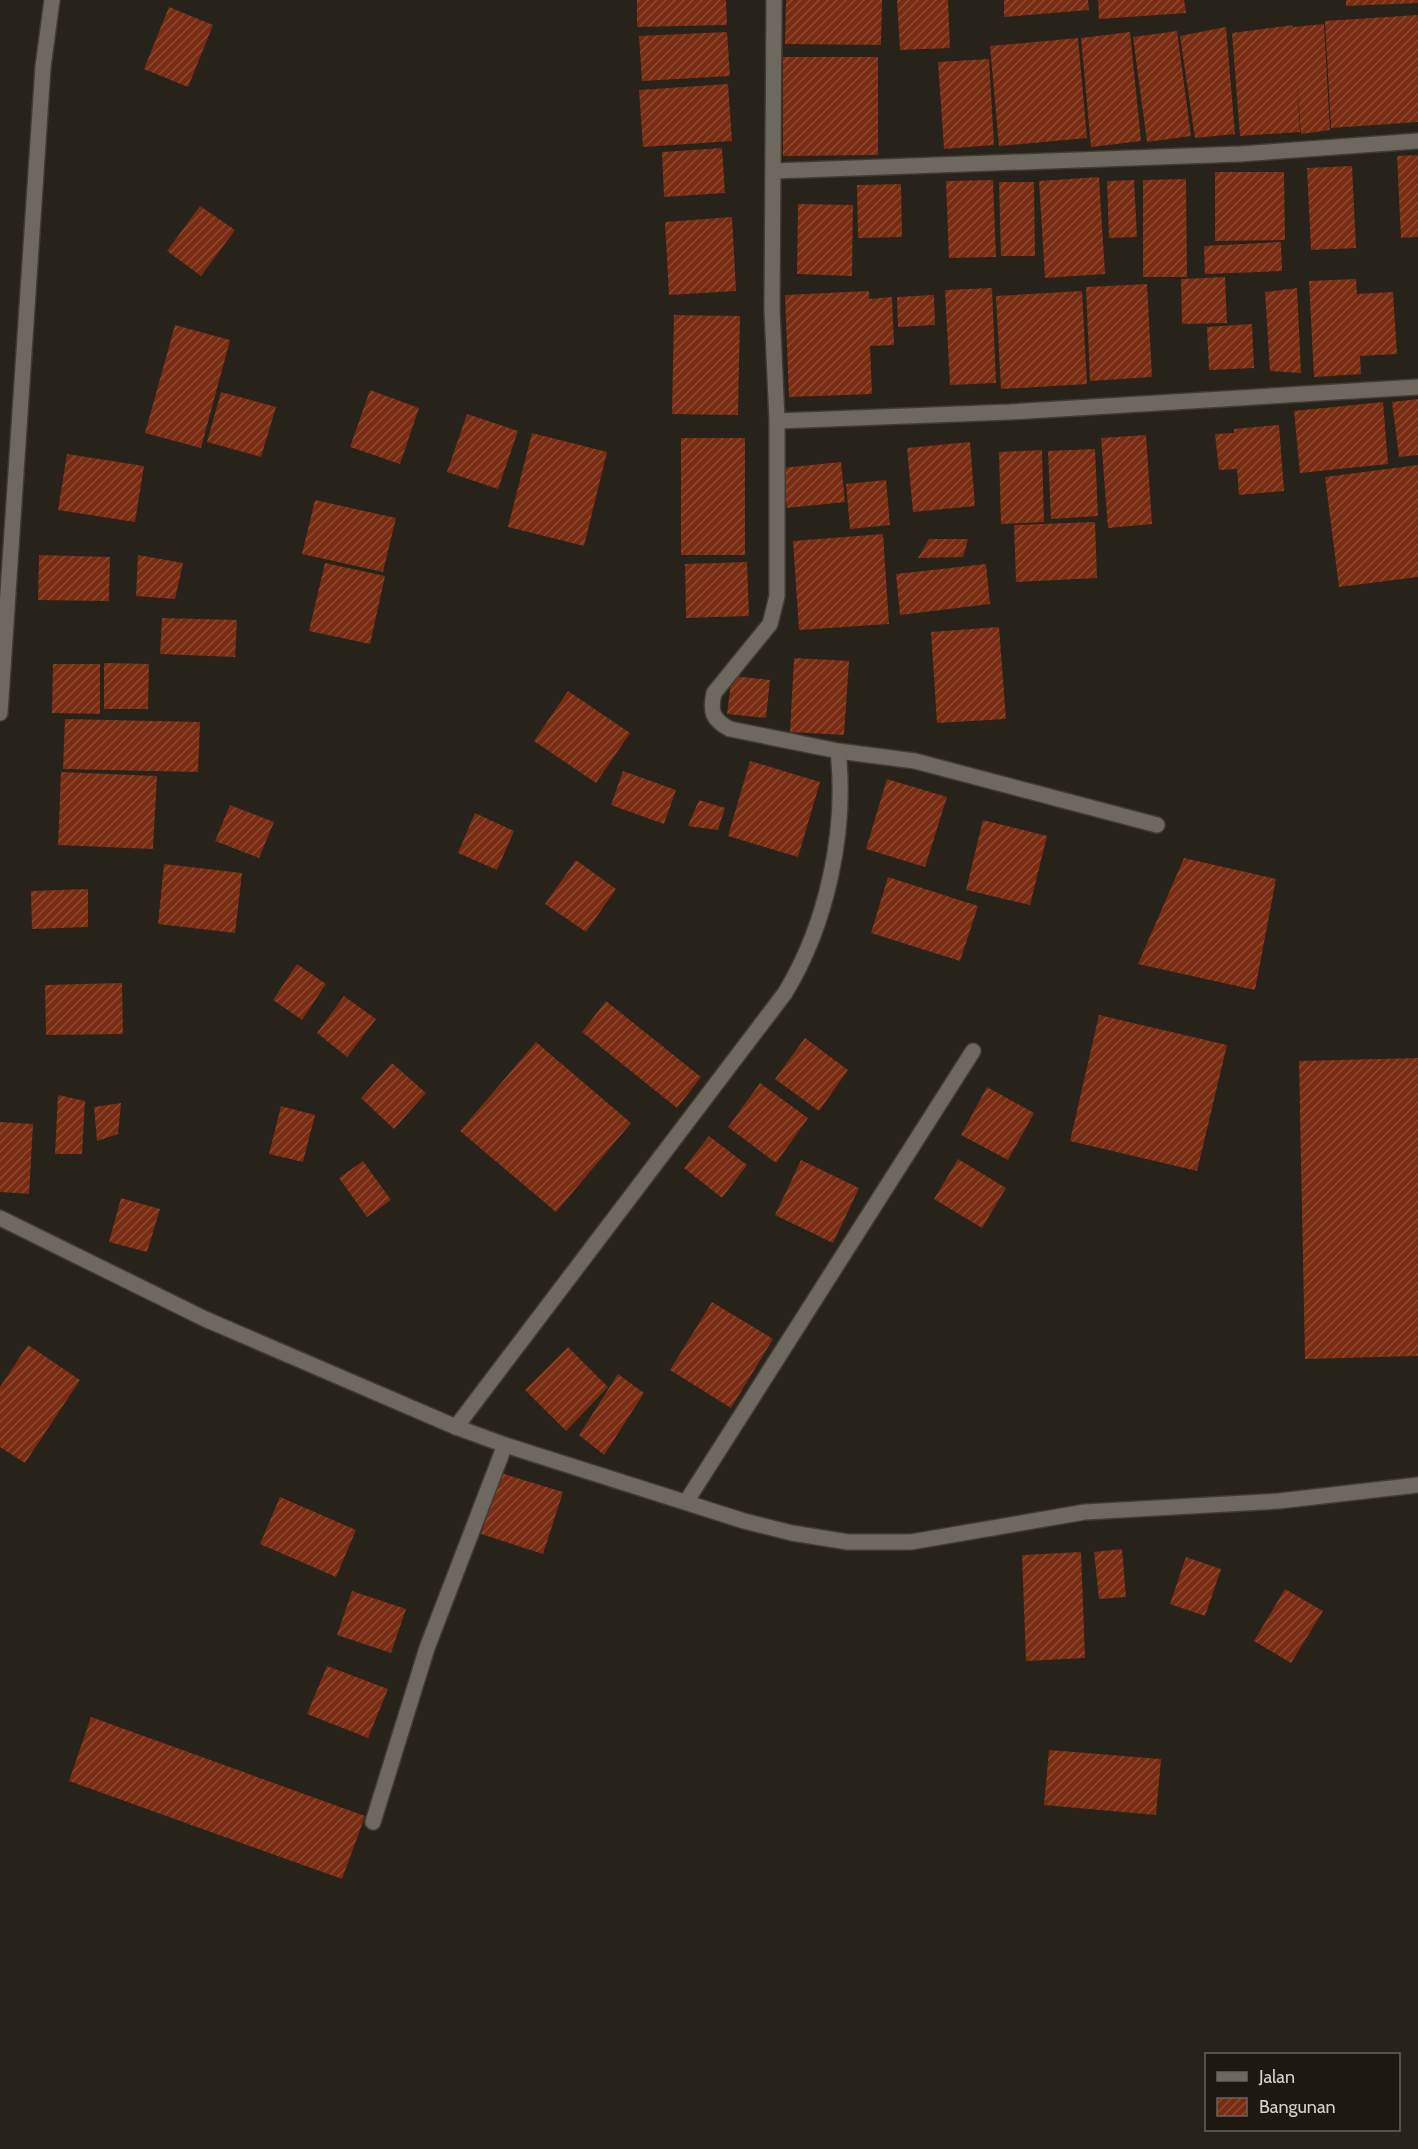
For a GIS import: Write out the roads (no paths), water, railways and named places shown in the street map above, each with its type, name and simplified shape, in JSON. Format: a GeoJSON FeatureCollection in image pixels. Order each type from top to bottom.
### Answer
{"type":"FeatureCollection","features":[{"type":"Feature","properties":{"kind":"street"},"geometry":{"type":"LineString","coordinates":[[0,713],[43,80],[52,0]]}},
{"type":"Feature","properties":{"kind":"street"},"geometry":{"type":"LineString","coordinates":[[774,0],[772,310],[777,421],[777,596],[770,624],[714,693],[712,704],[714,717],[718,723],[730,729],[838,751],[915,761],[947,768],[1157,825]]}},
{"type":"Feature","properties":{"kind":"street"},"geometry":{"type":"LineString","coordinates":[[774,171],[1240,154],[1418,141]]}},
{"type":"Feature","properties":{"kind":"street"},"geometry":{"type":"LineString","coordinates":[[777,421],[1010,412],[1418,387]]}},
{"type":"Feature","properties":{"kind":"street"},"geometry":{"type":"LineString","coordinates":[[456,1427],[785,993],[800,968],[811,944],[823,905],[838,836],[842,784],[838,751]]}},
{"type":"Feature","properties":{"kind":"street"},"geometry":{"type":"LineString","coordinates":[[686,1502],[973,1051]]}},
{"type":"Feature","properties":{"kind":"street"},"geometry":{"type":"LineString","coordinates":[[0,1218],[205,1319],[456,1427],[505,1445],[792,1533],[848,1542],[911,1542],[1085,1512],[1280,1501],[1418,1485]]}},
{"type":"Feature","properties":{"kind":"street"},"geometry":{"type":"LineString","coordinates":[[373,1822],[427,1648],[505,1445]]}}]}
